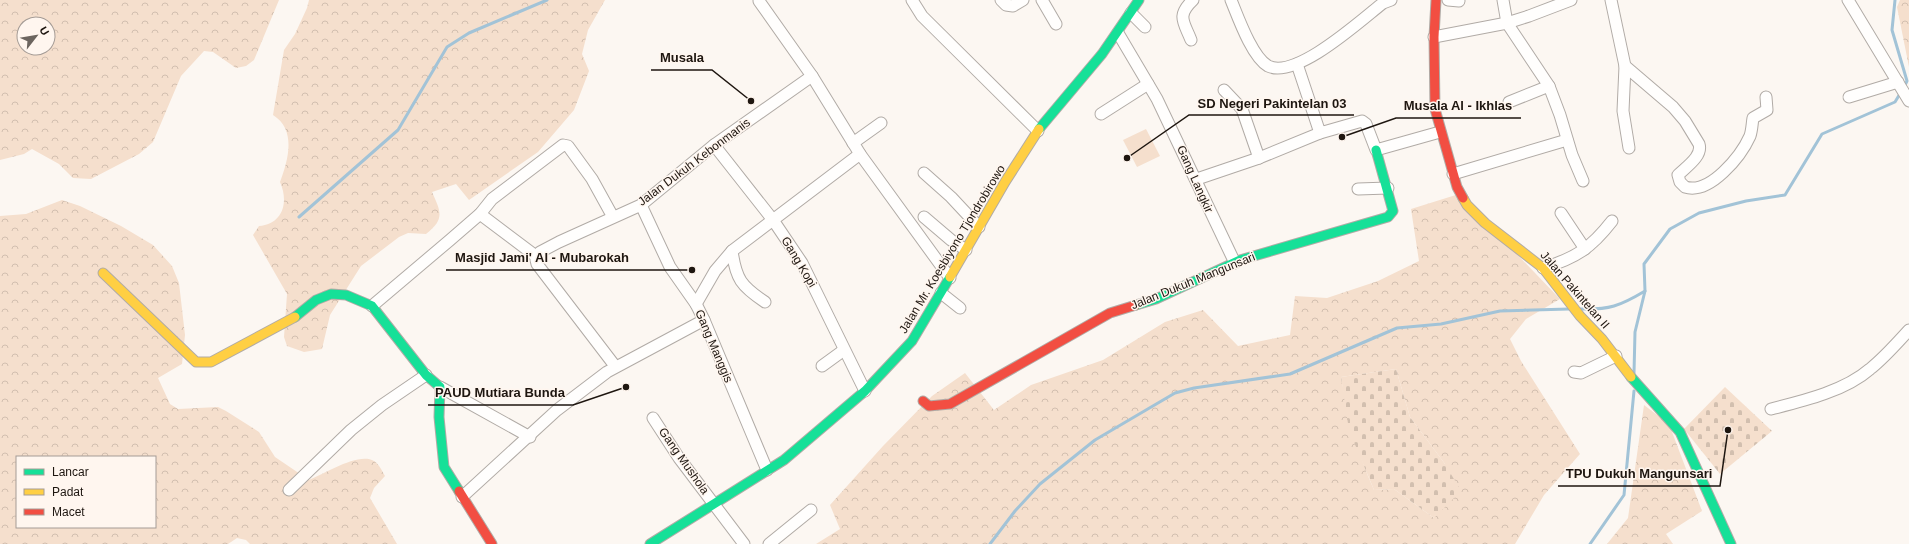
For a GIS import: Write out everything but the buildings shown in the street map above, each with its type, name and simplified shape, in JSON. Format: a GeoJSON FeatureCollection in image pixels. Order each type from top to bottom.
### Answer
{"type":"FeatureCollection","features":[{"type":"Feature","properties":{"kind":"street"},"geometry":{"type":"LineString","coordinates":[[759,0],[812,76],[860,154],[950,278]]}},
{"type":"Feature","properties":{"kind":"street"},"geometry":{"type":"LineString","coordinates":[[912,0],[922,16],[1038,131]]}},
{"type":"Feature","properties":{"kind":"street"},"geometry":{"type":"LineString","coordinates":[[1001,0],[1006,5],[1013,6],[1023,0]]}},
{"type":"Feature","properties":{"kind":"street"},"geometry":{"type":"LineString","coordinates":[[1042,0],[1056,24]]}},
{"type":"Feature","properties":{"kind":"street","name":"Jalan Mr. Koesbiyono Tjondrobirowo"},"geometry":{"type":"LineString","coordinates":[[650,544],[784,460],[865,391],[912,341],[1017,163],[1038,131],[1061,100],[1088,71],[1118,33],[1139,0]]}},
{"type":"Feature","properties":{"kind":"street"},"geometry":{"type":"LineString","coordinates":[[1191,40],[1182,19],[1184,9],[1193,0]]}},
{"type":"Feature","properties":{"kind":"street"},"geometry":{"type":"LineString","coordinates":[[1231,0],[1244,31],[1259,58],[1269,66],[1280,68],[1298,64],[1329,45],[1382,3],[1391,0]]}},
{"type":"Feature","properties":{"kind":"street","name":"Jalan Pakintelan II"},"geometry":{"type":"LineString","coordinates":[[1436,0],[1434,37],[1435,109],[1440,132],[1457,187],[1467,204],[1485,223],[1543,268],[1580,316],[1616,356],[1639,388],[1650,398],[1680,432],[1731,544]]}},
{"type":"Feature","properties":{"kind":"street"},"geometry":{"type":"LineString","coordinates":[[1448,0],[1460,2]]}},
{"type":"Feature","properties":{"kind":"street"},"geometry":{"type":"LineString","coordinates":[[1503,0],[1507,23],[1549,86],[1560,115],[1567,140],[1583,181]]}},
{"type":"Feature","properties":{"kind":"street"},"geometry":{"type":"LineString","coordinates":[[1434,37],[1507,23],[1571,0]]}},
{"type":"Feature","properties":{"kind":"street"},"geometry":{"type":"LineString","coordinates":[[1612,0],[1626,66],[1623,111],[1629,148]]}},
{"type":"Feature","properties":{"kind":"street"},"geometry":{"type":"LineString","coordinates":[[1848,0],[1882,59],[1900,84],[1909,101]]}},
{"type":"Feature","properties":{"kind":"street"},"geometry":{"type":"LineString","coordinates":[[1131,13],[1145,27]]}},
{"type":"Feature","properties":{"kind":"street","name":"Gang Langkir"},"geometry":{"type":"LineString","coordinates":[[1118,33],[1148,84],[1196,179],[1211,216],[1235,263]]}},
{"type":"Feature","properties":{"kind":"street"},"geometry":{"type":"LineString","coordinates":[[1298,64],[1320,133]]}},
{"type":"Feature","properties":{"kind":"street"},"geometry":{"type":"LineString","coordinates":[[1626,66],[1673,107],[1695,137],[1700,147],[1698,155],[1678,175],[1680,182],[1685,187],[1690,188],[1709,182],[1735,162],[1751,134],[1753,118],[1767,110],[1766,97]]}},
{"type":"Feature","properties":{"kind":"street","name":"Jalan Dukuh Kebonmanis"},"geometry":{"type":"LineString","coordinates":[[537,257],[540,252],[559,242],[641,205],[714,145],[812,76]]}},
{"type":"Feature","properties":{"kind":"street"},"geometry":{"type":"LineString","coordinates":[[1101,114],[1148,84]]}},
{"type":"Feature","properties":{"kind":"street"},"geometry":{"type":"LineString","coordinates":[[1849,97],[1900,84]]}},
{"type":"Feature","properties":{"kind":"street"},"geometry":{"type":"LineString","coordinates":[[1509,102],[1549,86]]}},
{"type":"Feature","properties":{"kind":"street"},"geometry":{"type":"LineString","coordinates":[[1224,90],[1244,114],[1259,158]]}},
{"type":"Feature","properties":{"kind":"street","name":"Jalan Dukuh Mangunsari"},"geometry":{"type":"LineString","coordinates":[[923,401],[929,406],[950,404],[1104,316],[1156,298],[1235,263],[1388,217],[1393,211],[1388,188],[1376,150],[1366,124],[1362,121],[1320,133],[1259,158],[1196,179]]}},
{"type":"Feature","properties":{"kind":"street"},"geometry":{"type":"LineString","coordinates":[[853,143],[881,123]]}},
{"type":"Feature","properties":{"kind":"street"},"geometry":{"type":"LineString","coordinates":[[1376,150],[1440,132]]}},
{"type":"Feature","properties":{"kind":"street"},"geometry":{"type":"LineString","coordinates":[[1453,174],[1567,140]]}},
{"type":"Feature","properties":{"kind":"street"},"geometry":{"type":"LineString","coordinates":[[372,306],[480,214],[492,200],[563,145],[568,146],[592,179],[613,217]]}},
{"type":"Feature","properties":{"kind":"street","name":"Gang Kopi"},"geometry":{"type":"LineString","coordinates":[[714,145],[773,220],[802,263],[865,391]]}},
{"type":"Feature","properties":{"kind":"street"},"geometry":{"type":"LineString","coordinates":[[696,304],[715,271],[732,251],[860,154]]}},
{"type":"Feature","properties":{"kind":"street"},"geometry":{"type":"LineString","coordinates":[[924,173],[951,197],[979,227]]}},
{"type":"Feature","properties":{"kind":"street"},"geometry":{"type":"LineString","coordinates":[[1358,189],[1388,188]]}},
{"type":"Feature","properties":{"kind":"street","name":"Gang Manggis"},"geometry":{"type":"LineString","coordinates":[[641,205],[670,267],[696,304],[704,320],[767,470]]}},
{"type":"Feature","properties":{"kind":"street"},"geometry":{"type":"LineString","coordinates":[[1561,212],[1585,249]]}},
{"type":"Feature","properties":{"kind":"street"},"geometry":{"type":"LineString","coordinates":[[480,214],[537,257],[537,264],[615,366]]}},
{"type":"Feature","properties":{"kind":"street"},"geometry":{"type":"LineString","coordinates":[[924,217],[951,240],[966,250]]}},
{"type":"Feature","properties":{"kind":"street"},"geometry":{"type":"LineString","coordinates":[[1543,268],[1558,264],[1585,249],[1596,241],[1612,221]]}},
{"type":"Feature","properties":{"kind":"street"},"geometry":{"type":"LineString","coordinates":[[732,251],[735,271],[739,280],[748,291],[765,302]]}},
{"type":"Feature","properties":{"kind":"street"},"geometry":{"type":"LineString","coordinates":[[103,273],[196,362],[211,362],[296,317],[316,300],[331,294],[346,295],[372,306],[426,375],[440,387],[530,437]]}},
{"type":"Feature","properties":{"kind":"street"},"geometry":{"type":"LineString","coordinates":[[941,293],[960,308]]}},
{"type":"Feature","properties":{"kind":"street"},"geometry":{"type":"LineString","coordinates":[[462,497],[530,437],[557,410],[615,366],[645,353],[704,320]]}},
{"type":"Feature","properties":{"kind":"street"},"geometry":{"type":"LineString","coordinates":[[1771,409],[1813,399],[1858,378],[1870,369],[1909,330]]}},
{"type":"Feature","properties":{"kind":"street"},"geometry":{"type":"LineString","coordinates":[[822,366],[844,350]]}},
{"type":"Feature","properties":{"kind":"street"},"geometry":{"type":"LineString","coordinates":[[1574,372],[1581,373],[1616,356]]}},
{"type":"Feature","properties":{"kind":"street"},"geometry":{"type":"LineString","coordinates":[[289,490],[351,430],[382,405],[426,375]]}},
{"type":"Feature","properties":{"kind":"street"},"geometry":{"type":"LineString","coordinates":[[440,387],[439,417],[444,467],[492,544]]}},
{"type":"Feature","properties":{"kind":"street","name":"Gang Mushola"},"geometry":{"type":"LineString","coordinates":[[654,418],[679,458],[744,544]]}},
{"type":"Feature","properties":{"kind":"street"},"geometry":{"type":"LineString","coordinates":[[769,544],[811,510]]}},
{"type":"Feature","properties":{"kind":"green space"},"geometry":{"type":"Polygon","coordinates":[[[0,0],[279,0],[254,60],[246,66],[236,68],[213,52],[204,51],[181,76],[153,142],[139,154],[91,179],[73,178],[59,164],[32,149],[24,154],[0,160],[0,0]]]}},
{"type":"Feature","properties":{"kind":"green space"},"geometry":{"type":"Polygon","coordinates":[[[309,0],[605,0],[588,30],[582,54],[589,71],[574,110],[538,152],[469,200],[456,184],[432,192],[438,205],[440,215],[432,229],[426,234],[408,233],[399,237],[361,266],[330,315],[322,349],[304,352],[287,346],[284,337],[287,294],[253,235],[259,226],[274,221],[279,216],[284,204],[283,190],[280,182],[288,156],[288,137],[281,121],[273,115],[284,50],[295,34],[309,0]]]}},
{"type":"Feature","properties":{"kind":"green space"},"geometry":{"type":"Polygon","coordinates":[[[1900,0],[1909,0],[1909,67],[1897,7],[1900,0]]]}},
{"type":"Feature","properties":{"kind":"green space"},"geometry":{"type":"Polygon","coordinates":[[[1146,129],[1160,156],[1137,167],[1123,140],[1146,129]]]}},
{"type":"Feature","properties":{"kind":"green space"},"geometry":{"type":"Polygon","coordinates":[[[1459,194],[1560,299],[1526,319],[1510,339],[1521,361],[1580,454],[1544,495],[1515,544],[816,544],[840,529],[830,505],[883,446],[932,396],[965,373],[994,410],[1031,385],[1103,360],[1165,322],[1203,310],[1238,346],[1290,335],[1295,296],[1327,298],[1378,281],[1419,261],[1411,209],[1459,194]],[[1396,369],[1341,377],[1354,435],[1374,490],[1394,489],[1434,518],[1445,464],[1410,417],[1396,369]]]}},
{"type":"Feature","properties":{"kind":"green space"},"geometry":{"type":"Polygon","coordinates":[[[62,200],[80,206],[121,226],[153,245],[172,266],[179,283],[185,335],[182,364],[158,378],[170,404],[178,409],[218,407],[226,411],[259,432],[275,457],[309,480],[351,461],[367,459],[376,462],[385,476],[374,488],[370,498],[397,544],[250,544],[246,540],[237,538],[228,544],[0,544],[0,216],[26,214],[62,200]]]}},
{"type":"Feature","properties":{"kind":"green space"},"geometry":{"type":"Polygon","coordinates":[[[1396,369],[1410,417],[1445,464],[1461,491],[1434,518],[1394,489],[1374,490],[1349,430],[1341,377],[1396,369]]]}},
{"type":"Feature","properties":{"kind":"green space"},"geometry":{"type":"Polygon","coordinates":[[[1725,387],[1772,431],[1720,474],[1684,429],[1725,387]]]}},
{"type":"Feature","properties":{"kind":"green space"},"geometry":{"type":"Polygon","coordinates":[[[1644,405],[1669,424],[1702,511],[1666,534],[1673,544],[1607,544],[1628,518],[1644,405]]]}},
{"type":"Feature","properties":{"kind":"waterway"},"geometry":{"type":"LineString","coordinates":[[299,217],[398,130],[447,47],[469,33],[547,0]]}},
{"type":"Feature","properties":{"kind":"waterway"},"geometry":{"type":"LineString","coordinates":[[1895,0],[1892,30],[1907,81],[1904,87]]}},
{"type":"Feature","properties":{"kind":"waterway"},"geometry":{"type":"LineString","coordinates":[[1634,373],[1635,332],[1645,291],[1644,264],[1670,229],[1699,213],[1746,201],[1785,195],[1822,134],[1895,102],[1901,92]]}},
{"type":"Feature","properties":{"kind":"waterway"},"geometry":{"type":"LineString","coordinates":[[1580,309],[1607,308],[1621,304],[1645,291]]}},
{"type":"Feature","properties":{"kind":"waterway"},"geometry":{"type":"LineString","coordinates":[[990,544],[1015,511],[1040,484],[1095,440],[1175,393],[1194,388],[1290,374],[1397,328],[1441,324],[1500,311],[1569,309]]}},
{"type":"Feature","properties":{"kind":"waterway"},"geometry":{"type":"LineString","coordinates":[[1590,544],[1624,495],[1634,391]]}},
{"type":"Feature","properties":{"kind":"traffic: fast"},"geometry":{"type":"LineString","coordinates":[[1039,129],[1102,54],[1139,0]]}},
{"type":"Feature","properties":{"kind":"traffic: fast"},"geometry":{"type":"LineString","coordinates":[[1136,305],[1156,299],[1240,260],[1388,217],[1393,211],[1376,150]]}},
{"type":"Feature","properties":{"kind":"traffic: fast"},"geometry":{"type":"LineString","coordinates":[[650,544],[784,460],[865,391],[912,341],[950,277]]}},
{"type":"Feature","properties":{"kind":"traffic: fast"},"geometry":{"type":"LineString","coordinates":[[295,317],[316,300],[331,294],[346,295],[372,306],[426,375],[440,387],[439,417],[444,467],[459,491]]}},
{"type":"Feature","properties":{"kind":"traffic: fast"},"geometry":{"type":"LineString","coordinates":[[1631,377],[1680,432],[1731,544]]}},
{"type":"Feature","properties":{"kind":"traffic: slow"},"geometry":{"type":"LineString","coordinates":[[950,277],[1005,182],[1039,129]]}},
{"type":"Feature","properties":{"kind":"traffic: slow"},"geometry":{"type":"LineString","coordinates":[[1463,198],[1467,205],[1485,223],[1543,268],[1580,316],[1602,339],[1631,377]]}},
{"type":"Feature","properties":{"kind":"traffic: slow"},"geometry":{"type":"LineString","coordinates":[[103,273],[196,362],[211,362],[295,317]]}},
{"type":"Feature","properties":{"kind":"traffic: jam"},"geometry":{"type":"LineString","coordinates":[[1436,0],[1434,37],[1435,109],[1457,187],[1463,198]]}},
{"type":"Feature","properties":{"kind":"traffic: jam"},"geometry":{"type":"LineString","coordinates":[[923,401],[929,406],[950,404],[1110,313],[1136,305]]}},
{"type":"Feature","properties":{"kind":"traffic: jam"},"geometry":{"type":"LineString","coordinates":[[459,491],[492,544]]}},
{"type":"Feature","properties":{"kind":"place","name":"Musala"},"geometry":{"type":"Point","coordinates":[751,101]}},
{"type":"Feature","properties":{"kind":"place","name":"Musala Al - Ikhlas"},"geometry":{"type":"Point","coordinates":[1342,137]}},
{"type":"Feature","properties":{"kind":"place","name":"SD Negeri Pakintelan 03"},"geometry":{"type":"Point","coordinates":[1127,158]}},
{"type":"Feature","properties":{"kind":"place","name":"Masjid Jami' Al - Mubarokah"},"geometry":{"type":"Point","coordinates":[692,270]}},
{"type":"Feature","properties":{"kind":"place","name":"PAUD Mutiara Bunda"},"geometry":{"type":"Point","coordinates":[626,387]}},
{"type":"Feature","properties":{"kind":"place","name":"TPU Dukuh Mangunsari"},"geometry":{"type":"Point","coordinates":[1728,430]}}]}
